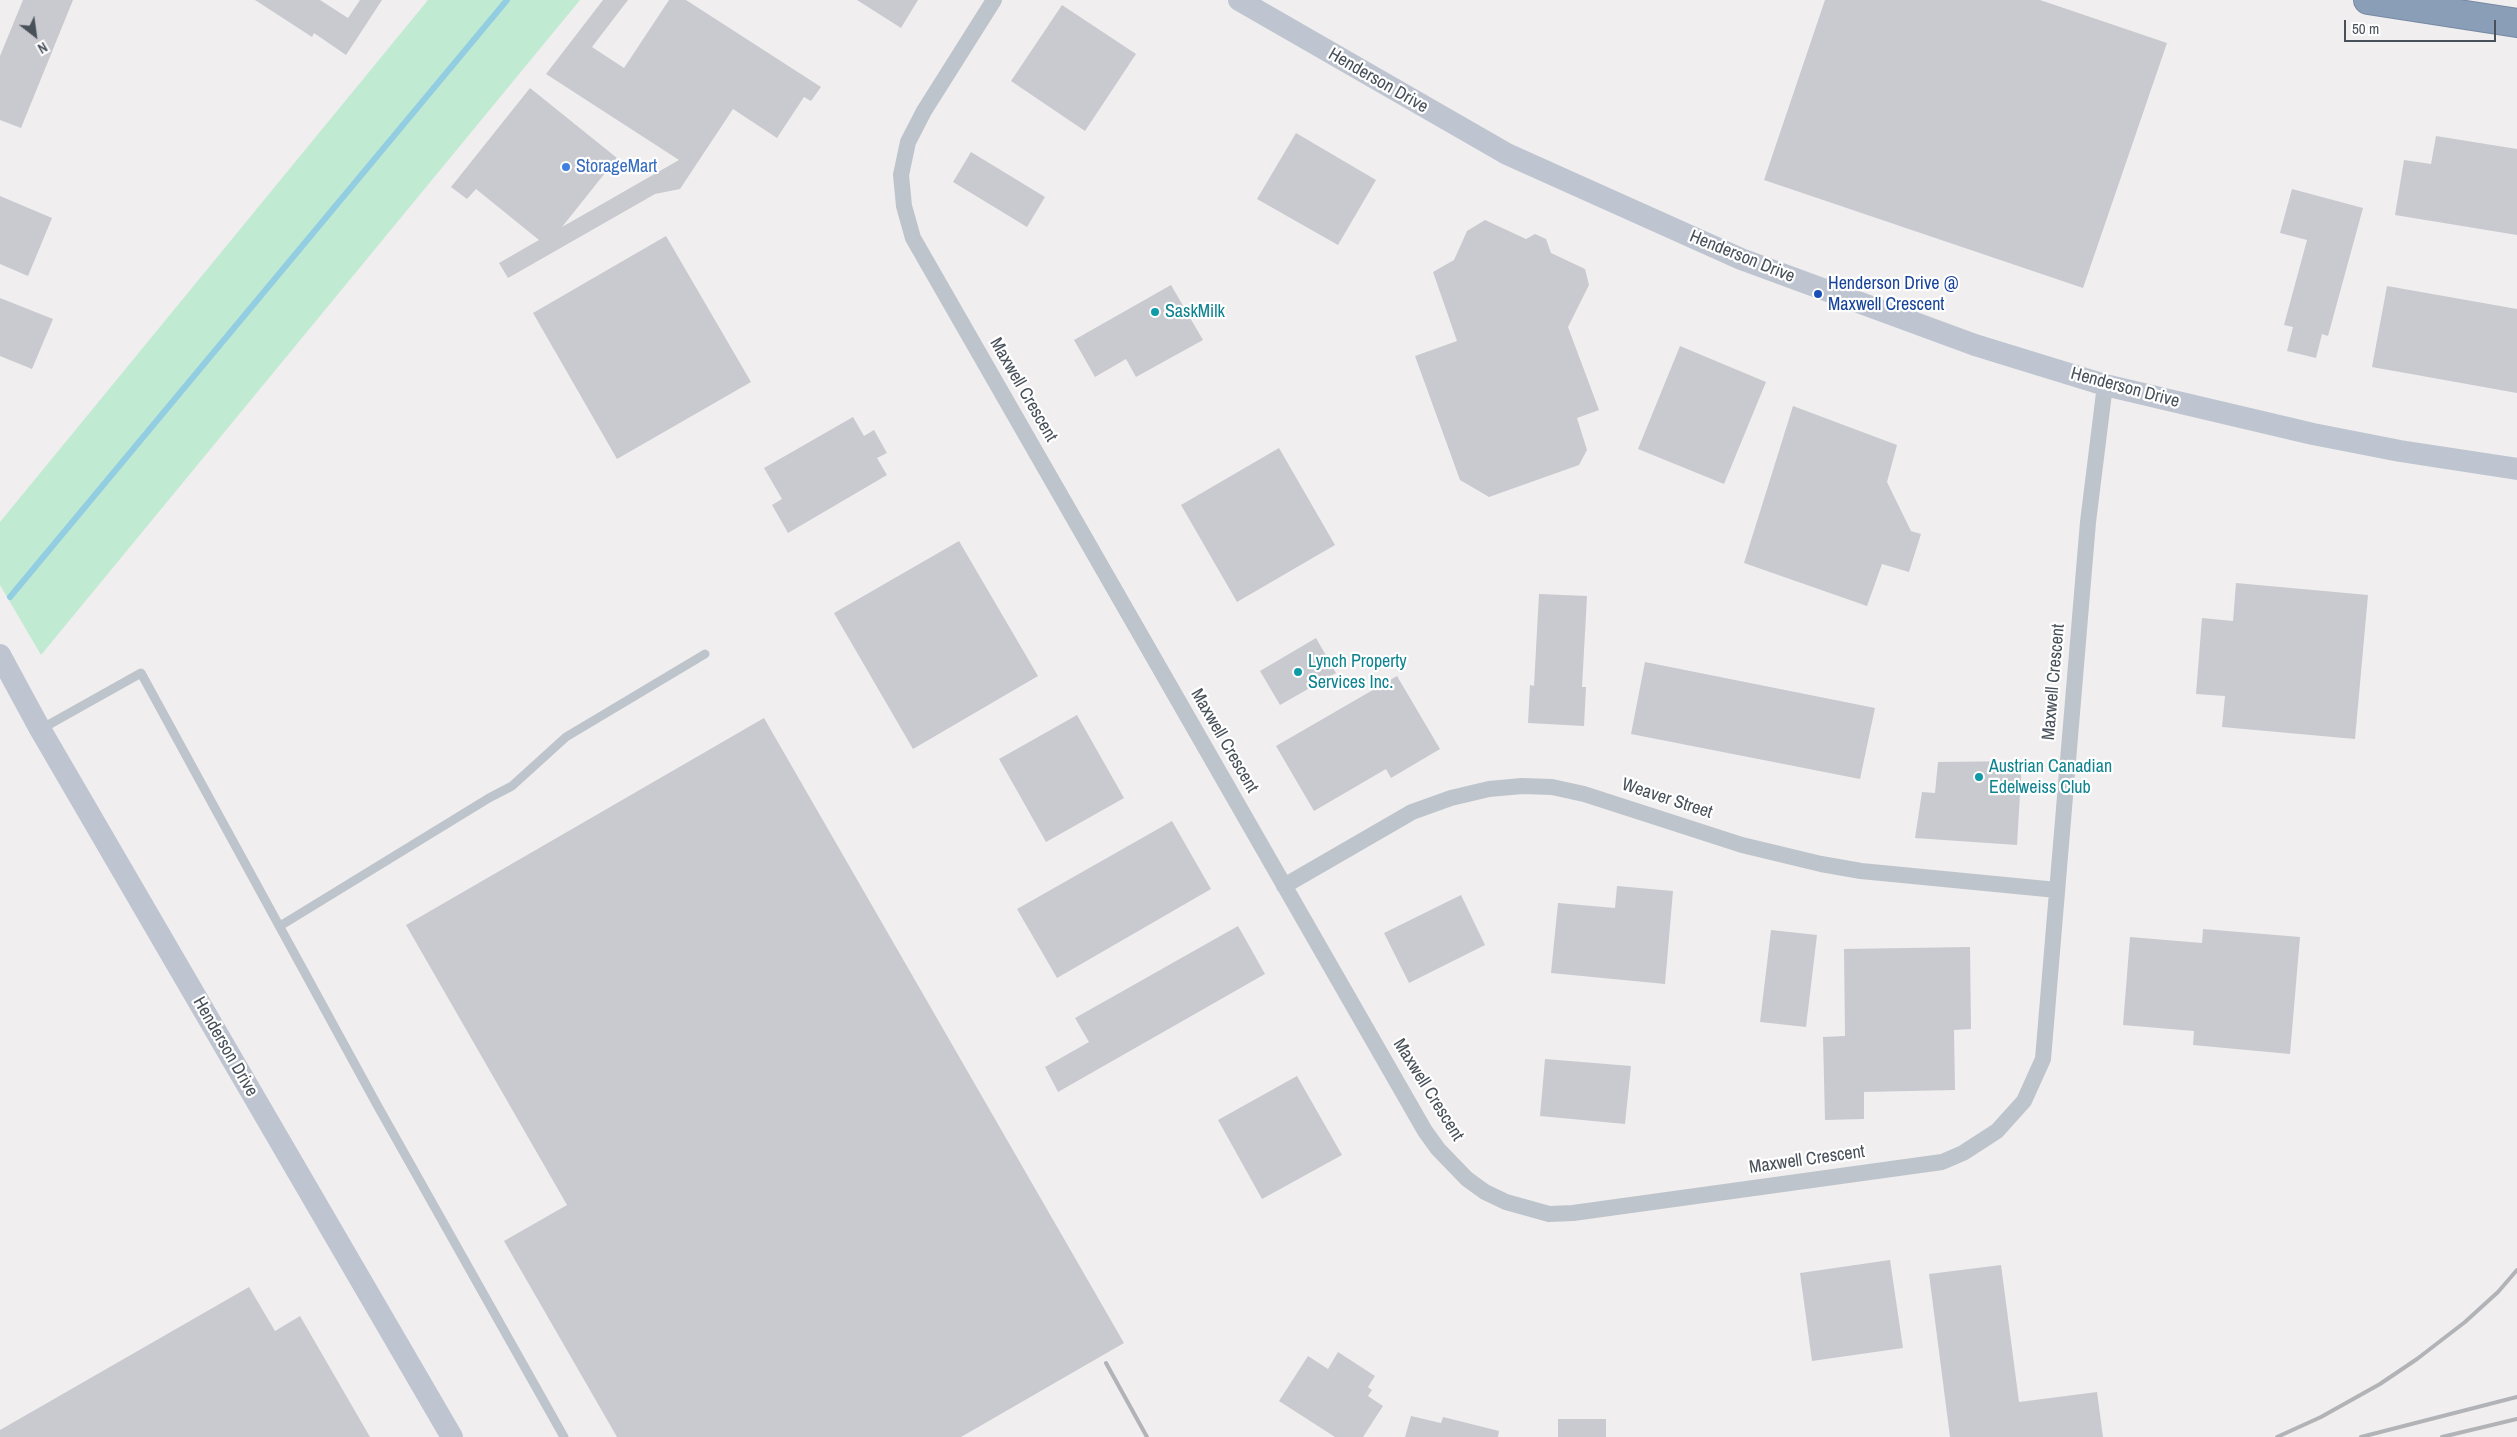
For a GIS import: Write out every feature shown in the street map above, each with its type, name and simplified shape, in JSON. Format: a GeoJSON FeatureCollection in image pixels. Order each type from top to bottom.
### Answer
{"type":"FeatureCollection","features":[{"type":"Feature","properties":{"kind":"highway"},"geometry":{"type":"LineString","coordinates":[[2368,0],[2517,23]]}},
{"type":"Feature","properties":{"kind":"street","name":"Maxwell Crescent"},"geometry":{"type":"LineString","coordinates":[[994,0],[924,111],[908,142],[901,175],[904,206],[913,238],[1425,1130],[1438,1149],[1460,1172],[1485,1192],[1527,1209],[1549,1214],[1574,1213],[1942,1162],[1981,1143],[2010,1118],[2024,1101],[2043,1058],[2088,522],[2104,385]]}},
{"type":"Feature","properties":{"kind":"street","name":"Henderson Drive"},"geometry":{"type":"LineString","coordinates":[[1239,0],[1507,154],[1741,259],[1976,345],[2104,385],[2313,434],[2400,451],[2517,469]]}},
{"type":"Feature","properties":{"kind":"street","name":"Henderson Drive"},"geometry":{"type":"LineString","coordinates":[[0,655],[40,730],[452,1437]]}},
{"type":"Feature","properties":{"kind":"street","name":"Weaver Street"},"geometry":{"type":"LineString","coordinates":[[1284,886],[1412,812],[1451,798],[1489,789],[1522,786],[1552,788],[1584,794],[1742,845],[1821,864],[1861,871],[2057,890]]}},
{"type":"Feature","properties":{"kind":"lane"},"geometry":{"type":"LineString","coordinates":[[280,926],[489,798],[512,786],[566,737],[705,654]]}},
{"type":"Feature","properties":{"kind":"lane"},"geometry":{"type":"LineString","coordinates":[[40,730],[141,673],[564,1437]]}},
{"type":"Feature","properties":{"kind":"green space"},"geometry":{"type":"Polygon","coordinates":[[[428,0],[580,0],[41,655],[0,585],[0,522],[428,0]]]}},
{"type":"Feature","properties":{"kind":"building"},"geometry":{"type":"Polygon","coordinates":[[[23,0],[73,0],[21,128],[0,120],[0,56],[23,0]]]}},
{"type":"Feature","properties":{"kind":"building"},"geometry":{"type":"Polygon","coordinates":[[[255,0],[320,0],[348,18],[360,0],[382,0],[346,55],[314,33],[312,37],[255,0]]]}},
{"type":"Feature","properties":{"kind":"building"},"geometry":{"type":"Polygon","coordinates":[[[603,0],[628,0],[592,47],[624,68],[669,0],[686,0],[821,87],[811,101],[804,97],[777,138],[733,109],[680,189],[655,194],[508,278],[499,263],[539,240],[476,189],[467,199],[451,187],[530,88],[617,158],[562,227],[679,160],[546,74],[603,0]]]}},
{"type":"Feature","properties":{"kind":"building"},"geometry":{"type":"Polygon","coordinates":[[[857,0],[918,0],[901,28],[857,0]]]}},
{"type":"Feature","properties":{"kind":"building"},"geometry":{"type":"Polygon","coordinates":[[[1825,0],[2040,0],[2167,43],[2083,288],[1764,180],[1825,0]]]}},
{"type":"Feature","properties":{"kind":"building"},"geometry":{"type":"Polygon","coordinates":[[[1062,5],[1136,54],[1085,131],[1011,81],[1062,5]]]}},
{"type":"Feature","properties":{"kind":"building"},"geometry":{"type":"Polygon","coordinates":[[[1296,133],[1376,180],[1338,245],[1257,199],[1296,133]]]}},
{"type":"Feature","properties":{"kind":"building"},"geometry":{"type":"Polygon","coordinates":[[[2436,136],[2517,149],[2517,235],[2395,215],[2404,160],[2431,164],[2436,136]]]}},
{"type":"Feature","properties":{"kind":"building"},"geometry":{"type":"Polygon","coordinates":[[[971,152],[1045,197],[1027,227],[953,182],[971,152]]]}},
{"type":"Feature","properties":{"kind":"building"},"geometry":{"type":"Polygon","coordinates":[[[2292,189],[2363,208],[2328,336],[2322,334],[2316,358],[2287,351],[2293,327],[2284,325],[2307,240],[2280,233],[2292,189]]]}},
{"type":"Feature","properties":{"kind":"building"},"geometry":{"type":"Polygon","coordinates":[[[0,196],[52,218],[28,276],[0,264],[0,196]]]}},
{"type":"Feature","properties":{"kind":"building"},"geometry":{"type":"Polygon","coordinates":[[[1485,220],[1526,239],[1535,234],[1546,239],[1551,253],[1585,269],[1589,285],[1568,327],[1599,410],[1577,418],[1587,450],[1579,465],[1489,497],[1460,480],[1415,356],[1457,341],[1433,272],[1454,260],[1467,231],[1485,220]]]}},
{"type":"Feature","properties":{"kind":"building"},"geometry":{"type":"Polygon","coordinates":[[[666,236],[751,382],[617,459],[533,313],[666,236]]]}},
{"type":"Feature","properties":{"kind":"building","name":"SaskMilk"},"geometry":{"type":"Polygon","coordinates":[[[1171,285],[1203,340],[1136,377],[1126,359],[1095,377],[1074,340],[1171,285]]]}},
{"type":"Feature","properties":{"kind":"building"},"geometry":{"type":"Polygon","coordinates":[[[2387,286],[2517,309],[2517,393],[2372,367],[2387,286]]]}},
{"type":"Feature","properties":{"kind":"building"},"geometry":{"type":"Polygon","coordinates":[[[0,298],[53,319],[32,369],[0,356],[0,298]]]}},
{"type":"Feature","properties":{"kind":"building"},"geometry":{"type":"Polygon","coordinates":[[[1680,346],[1766,382],[1724,484],[1638,449],[1680,346]]]}},
{"type":"Feature","properties":{"kind":"building"},"geometry":{"type":"Polygon","coordinates":[[[1793,406],[1897,445],[1887,482],[1911,531],[1921,534],[1909,572],[1882,564],[1867,606],[1744,563],[1793,406]]]}},
{"type":"Feature","properties":{"kind":"building"},"geometry":{"type":"Polygon","coordinates":[[[853,417],[864,436],[874,430],[887,453],[877,458],[887,475],[788,533],[772,505],[782,499],[764,468],[853,417]]]}},
{"type":"Feature","properties":{"kind":"building"},"geometry":{"type":"Polygon","coordinates":[[[1279,448],[1335,545],[1237,602],[1181,505],[1279,448]]]}},
{"type":"Feature","properties":{"kind":"building"},"geometry":{"type":"Polygon","coordinates":[[[959,541],[1038,676],[913,749],[834,613],[959,541]]]}},
{"type":"Feature","properties":{"kind":"building"},"geometry":{"type":"Polygon","coordinates":[[[2236,583],[2368,595],[2355,739],[2222,727],[2225,696],[2196,694],[2202,618],[2233,621],[2236,583]]]}},
{"type":"Feature","properties":{"kind":"building"},"geometry":{"type":"Polygon","coordinates":[[[1539,594],[1587,596],[1582,687],[1586,687],[1584,726],[1528,723],[1530,685],[1534,686],[1539,594]]]}},
{"type":"Feature","properties":{"kind":"building","name":"Lynch Property Services Inc."},"geometry":{"type":"Polygon","coordinates":[[[1316,638],[1336,673],[1280,705],[1260,671],[1316,638]]]}},
{"type":"Feature","properties":{"kind":"building"},"geometry":{"type":"Polygon","coordinates":[[[1645,662],[1875,708],[1860,779],[1631,734],[1645,662]]]}},
{"type":"Feature","properties":{"kind":"building"},"geometry":{"type":"Polygon","coordinates":[[[1397,676],[1440,749],[1391,778],[1386,769],[1314,811],[1276,746],[1397,676]]]}},
{"type":"Feature","properties":{"kind":"building"},"geometry":{"type":"Polygon","coordinates":[[[1077,715],[1124,798],[1046,842],[999,759],[1077,715]]]}},
{"type":"Feature","properties":{"kind":"building"},"geometry":{"type":"Polygon","coordinates":[[[764,718],[1124,1343],[961,1437],[617,1437],[504,1241],[567,1205],[406,925],[764,718]]]}},
{"type":"Feature","properties":{"kind":"building","name":"Austrian Canadian Edelweiss Club"},"geometry":{"type":"Polygon","coordinates":[[[2022,761],[2017,845],[1915,838],[1922,792],[1935,793],[1938,762],[2022,761]]]}},
{"type":"Feature","properties":{"kind":"building"},"geometry":{"type":"Polygon","coordinates":[[[1172,821],[1211,889],[1057,978],[1017,909],[1172,821]]]}},
{"type":"Feature","properties":{"kind":"building"},"geometry":{"type":"Polygon","coordinates":[[[1617,886],[1673,891],[1665,984],[1551,973],[1558,903],[1615,908],[1617,886]]]}},
{"type":"Feature","properties":{"kind":"building"},"geometry":{"type":"Polygon","coordinates":[[[1461,895],[1485,945],[1409,983],[1384,933],[1461,895]]]}},
{"type":"Feature","properties":{"kind":"building"},"geometry":{"type":"Polygon","coordinates":[[[1238,926],[1265,974],[1058,1092],[1045,1067],[1089,1042],[1075,1018],[1238,926]]]}},
{"type":"Feature","properties":{"kind":"building"},"geometry":{"type":"Polygon","coordinates":[[[2203,929],[2300,937],[2290,1054],[2193,1045],[2194,1031],[2123,1025],[2130,937],[2202,943],[2203,929]]]}},
{"type":"Feature","properties":{"kind":"building"},"geometry":{"type":"Polygon","coordinates":[[[1771,930],[1817,935],[1806,1027],[1760,1022],[1771,930]]]}},
{"type":"Feature","properties":{"kind":"building"},"geometry":{"type":"Polygon","coordinates":[[[1970,947],[1971,1029],[1954,1030],[1955,1090],[1864,1092],[1864,1119],[1825,1120],[1823,1037],[1845,1036],[1844,949],[1970,947]]]}},
{"type":"Feature","properties":{"kind":"building"},"geometry":{"type":"Polygon","coordinates":[[[1545,1059],[1631,1066],[1625,1124],[1540,1116],[1545,1059]]]}},
{"type":"Feature","properties":{"kind":"building"},"geometry":{"type":"Polygon","coordinates":[[[1297,1076],[1342,1155],[1262,1199],[1218,1120],[1297,1076]]]}},
{"type":"Feature","properties":{"kind":"building"},"geometry":{"type":"Polygon","coordinates":[[[1890,1260],[1903,1348],[1812,1361],[1800,1273],[1890,1260]]]}},
{"type":"Feature","properties":{"kind":"building"},"geometry":{"type":"Polygon","coordinates":[[[2001,1265],[2019,1402],[2097,1392],[2103,1437],[1950,1437],[1929,1274],[2001,1265]]]}},
{"type":"Feature","properties":{"kind":"building"},"geometry":{"type":"Polygon","coordinates":[[[249,1287],[275,1331],[300,1316],[370,1437],[0,1437],[0,1430],[249,1287]]]}},
{"type":"Feature","properties":{"kind":"building"},"geometry":{"type":"Polygon","coordinates":[[[1338,1352],[1375,1376],[1368,1387],[1372,1390],[1368,1396],[1383,1406],[1363,1437],[1335,1437],[1279,1401],[1308,1356],[1328,1369],[1338,1352]]]}},
{"type":"Feature","properties":{"kind":"building"},"geometry":{"type":"Polygon","coordinates":[[[1411,1416],[1441,1423],[1443,1417],[1499,1431],[1498,1437],[1405,1437],[1411,1416]]]}},
{"type":"Feature","properties":{"kind":"building"},"geometry":{"type":"Polygon","coordinates":[[[1558,1419],[1606,1419],[1606,1437],[1558,1437],[1558,1419]]]}},
{"type":"Feature","properties":{"kind":"waterway"},"geometry":{"type":"LineString","coordinates":[[10,597],[507,0]]}},
{"type":"Feature","properties":{"kind":"railway"},"geometry":{"type":"LineString","coordinates":[[2277,1437],[2321,1417],[2380,1384],[2417,1359],[2465,1322],[2498,1292],[2517,1270]]}},
{"type":"Feature","properties":{"kind":"railway"},"geometry":{"type":"LineString","coordinates":[[1106,1363],[1147,1437]]}},
{"type":"Feature","properties":{"kind":"railway"},"geometry":{"type":"LineString","coordinates":[[2361,1437],[2517,1397]]}},
{"type":"Feature","properties":{"kind":"railway"},"geometry":{"type":"LineString","coordinates":[[2442,1437],[2517,1419]]}},
{"type":"Feature","properties":{"kind":"place","name":"StorageMart"},"geometry":{"type":"Point","coordinates":[566,167]}},
{"type":"Feature","properties":{"kind":"place","name":"Henderson Drive @ Maxwell Crescent"},"geometry":{"type":"Point","coordinates":[1818,294]}},
{"type":"Feature","properties":{"kind":"place","name":"SaskMilk"},"geometry":{"type":"Point","coordinates":[1155,312]}},
{"type":"Feature","properties":{"kind":"place","name":"Lynch Property Services Inc."},"geometry":{"type":"Point","coordinates":[1298,672]}},
{"type":"Feature","properties":{"kind":"place","name":"Austrian Canadian Edelweiss Club"},"geometry":{"type":"Point","coordinates":[1979,777]}}]}
